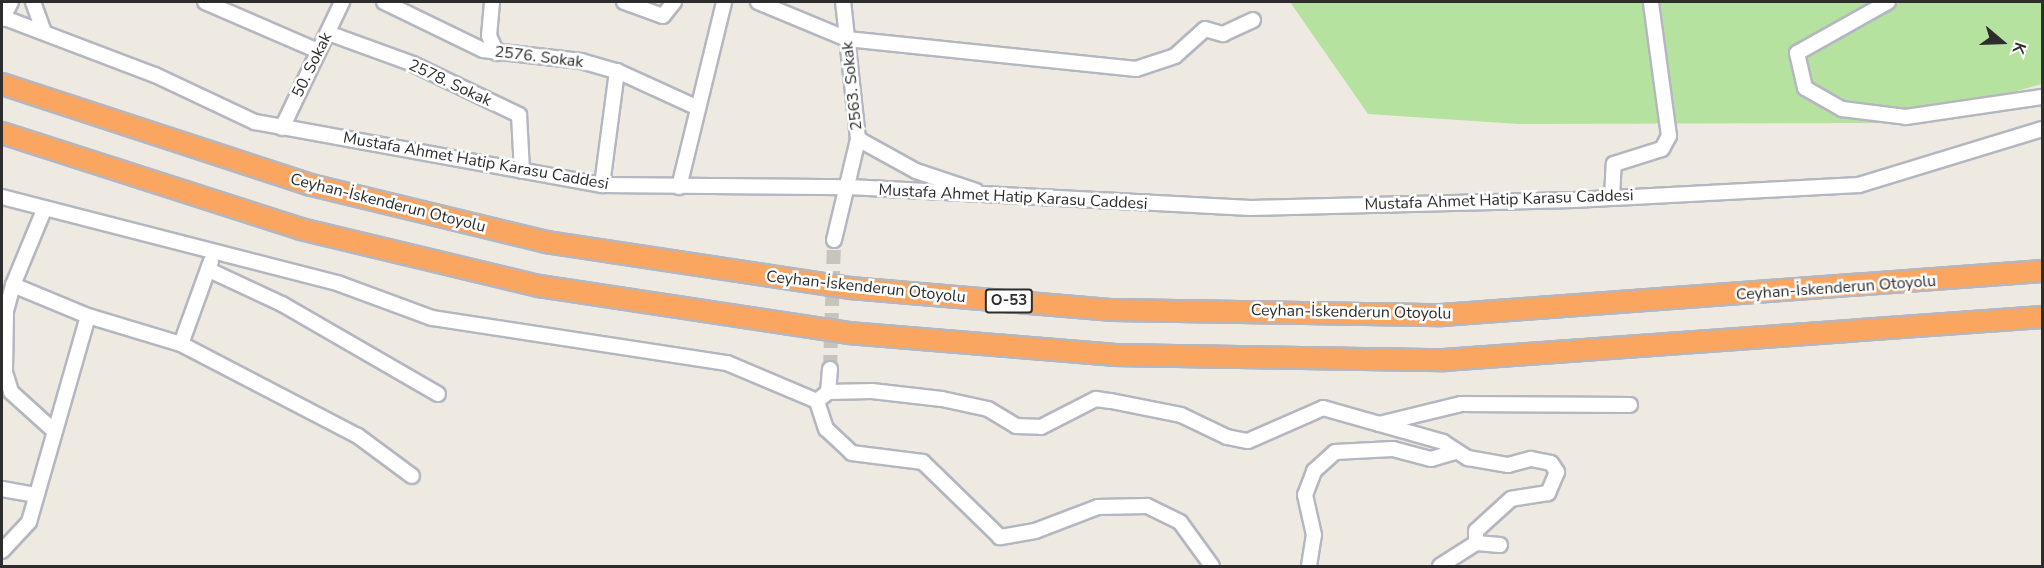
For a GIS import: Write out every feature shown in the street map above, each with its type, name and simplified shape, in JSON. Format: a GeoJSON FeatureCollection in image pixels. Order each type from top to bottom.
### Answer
{"type":"FeatureCollection","features":[{"type":"Feature","properties":{"kind":"highway","name":"Ceyhan-İskenderun Otoyolu"},"geometry":{"type":"LineString","coordinates":[[2,84],[311,185],[534,239],[850,288],[1113,310],[1442,315],[2043,271]]}},
{"type":"Feature","properties":{"kind":"highway"},"geometry":{"type":"LineString","coordinates":[[2,133],[301,229],[539,286],[848,333],[1113,355],[1444,360],[2043,317]]}},
{"type":"Feature","properties":{"kind":"street"},"geometry":{"type":"LineString","coordinates":[[2,18],[11,2]]}},
{"type":"Feature","properties":{"kind":"street"},"geometry":{"type":"LineString","coordinates":[[33,2],[44,32]]}},
{"type":"Feature","properties":{"kind":"street"},"geometry":{"type":"LineString","coordinates":[[205,2],[318,51]]}},
{"type":"Feature","properties":{"kind":"street","name":"50. Sokak"},"geometry":{"type":"LineString","coordinates":[[282,128],[342,2]]}},
{"type":"Feature","properties":{"kind":"street","name":"2576. Sokak"},"geometry":{"type":"LineString","coordinates":[[384,2],[455,39],[497,53],[581,61],[617,71],[696,107]]}},
{"type":"Feature","properties":{"kind":"street"},"geometry":{"type":"LineString","coordinates":[[492,2],[489,36],[497,53]]}},
{"type":"Feature","properties":{"kind":"street"},"geometry":{"type":"LineString","coordinates":[[624,2],[663,16],[674,2]]}},
{"type":"Feature","properties":{"kind":"street"},"geometry":{"type":"LineString","coordinates":[[679,187],[696,107],[724,2]]}},
{"type":"Feature","properties":{"kind":"street"},"geometry":{"type":"LineString","coordinates":[[758,2],[847,39],[1136,69],[1175,56],[1205,29],[1223,34],[1253,20]]}},
{"type":"Feature","properties":{"kind":"street","name":"2563. Sokak"},"geometry":{"type":"LineString","coordinates":[[834,240],[849,187],[858,139],[843,2]]}},
{"type":"Feature","properties":{"kind":"street"},"geometry":{"type":"LineString","coordinates":[[1612,197],[1614,164],[1662,149],[1669,136],[1651,2]]}},
{"type":"Feature","properties":{"kind":"street"},"geometry":{"type":"LineString","coordinates":[[1888,2],[1797,53],[1805,87],[1842,109],[1906,117],[2043,98]]}},
{"type":"Feature","properties":{"kind":"street","name":"Mustafa Ahmet Hatip Karasu Caddesi"},"geometry":{"type":"LineString","coordinates":[[2,18],[155,75],[255,122],[602,185],[849,187],[1000,197],[1250,208],[1612,197],[1859,185],[2043,129]]}},
{"type":"Feature","properties":{"kind":"street","name":"2578. Sokak"},"geometry":{"type":"LineString","coordinates":[[328,33],[413,64],[519,115],[522,171]]}},
{"type":"Feature","properties":{"kind":"street"},"geometry":{"type":"LineString","coordinates":[[602,185],[617,71]]}},
{"type":"Feature","properties":{"kind":"street"},"geometry":{"type":"LineString","coordinates":[[858,139],[916,171],[1000,197]]}},
{"type":"Feature","properties":{"kind":"street"},"geometry":{"type":"LineString","coordinates":[[2,197],[44,210],[340,284],[432,318],[727,363],[823,396],[942,399],[988,409],[1016,426],[1041,427],[1096,399],[1181,415],[1227,437],[1248,441],[1323,408],[1443,442],[1456,452],[1508,465],[1531,459],[1551,463],[1557,472],[1548,493],[1498,506],[1476,531],[1476,543]]}},
{"type":"Feature","properties":{"kind":"street"},"geometry":{"type":"LineString","coordinates":[[44,210],[13,285],[6,312],[5,372],[11,392],[52,429]]}},
{"type":"Feature","properties":{"kind":"street"},"geometry":{"type":"LineString","coordinates":[[181,344],[209,270],[213,251]]}},
{"type":"Feature","properties":{"kind":"street"},"geometry":{"type":"LineString","coordinates":[[209,270],[282,304],[438,394]]}},
{"type":"Feature","properties":{"kind":"street"},"geometry":{"type":"LineString","coordinates":[[13,285],[88,316],[181,344],[358,436],[412,476]]}},
{"type":"Feature","properties":{"kind":"street"},"geometry":{"type":"LineString","coordinates":[[2,551],[29,522],[52,429],[88,316]]}},
{"type":"Feature","properties":{"kind":"street"},"geometry":{"type":"LineString","coordinates":[[830,369],[823,396],[826,429],[852,453],[923,462],[1000,537],[1035,531],[1098,507],[1147,506],[1180,522],[1212,567]]}},
{"type":"Feature","properties":{"kind":"street"},"geometry":{"type":"LineString","coordinates":[[1379,424],[1461,404],[1630,405]]}},
{"type":"Feature","properties":{"kind":"street"},"geometry":{"type":"LineString","coordinates":[[1309,567],[1314,535],[1305,495],[1314,471],[1335,452],[1393,449],[1431,459],[1456,452]]}},
{"type":"Feature","properties":{"kind":"street"},"geometry":{"type":"LineString","coordinates":[[2,489],[36,495]]}},
{"type":"Feature","properties":{"kind":"street"},"geometry":{"type":"LineString","coordinates":[[1440,567],[1476,543],[1500,545]]}},
{"type":"Feature","properties":{"kind":"green space"},"geometry":{"type":"Polygon","coordinates":[[[1290,2],[2042,2],[2042,84],[1896,123],[1519,124],[1368,114],[1290,2]]]}},
{"type":"Feature","properties":{"kind":"tunnel"},"geometry":{"type":"LineString","coordinates":[[830,369],[834,240]]}}]}
